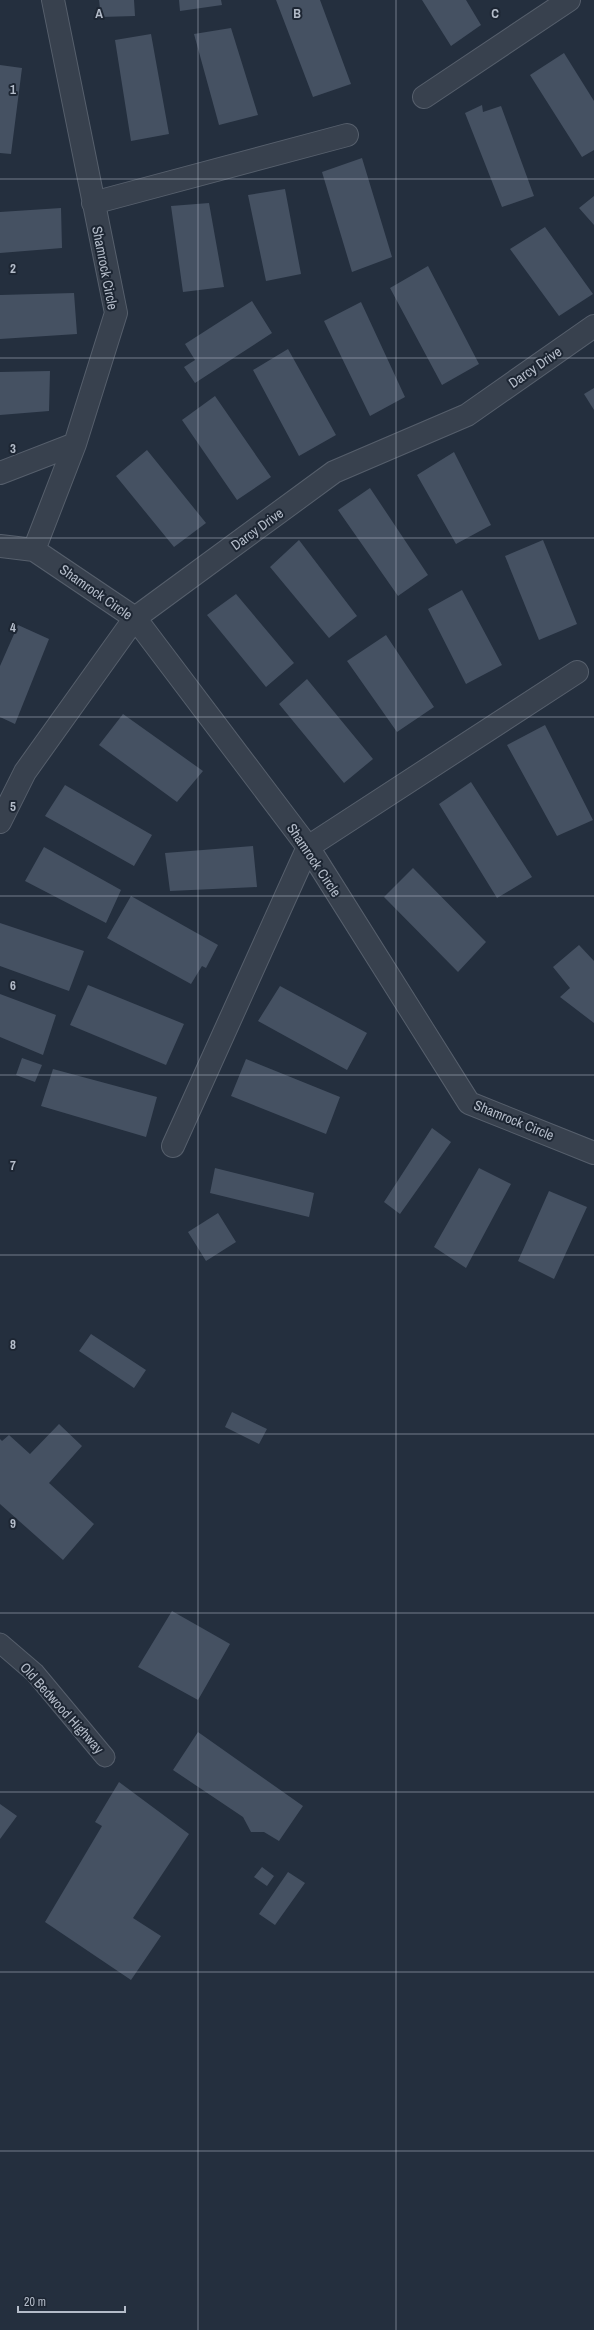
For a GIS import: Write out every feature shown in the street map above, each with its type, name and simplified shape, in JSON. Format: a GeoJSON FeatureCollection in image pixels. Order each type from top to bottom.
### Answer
{"type":"FeatureCollection","features":[{"type":"Feature","properties":{"kind":"street","name":"Shamrock Circle"},"geometry":{"type":"LineString","coordinates":[[34,550],[75,444],[116,313],[53,0]]}},
{"type":"Feature","properties":{"kind":"street"},"geometry":{"type":"LineString","coordinates":[[424,98],[569,0]]}},
{"type":"Feature","properties":{"kind":"street"},"geometry":{"type":"LineString","coordinates":[[93,203],[347,135]]}},
{"type":"Feature","properties":{"kind":"street","name":"Darcy Drive"},"geometry":{"type":"LineString","coordinates":[[0,822],[25,772],[135,618],[334,472],[467,415],[594,326]]}},
{"type":"Feature","properties":{"kind":"street"},"geometry":{"type":"LineString","coordinates":[[0,473],[75,444]]}},
{"type":"Feature","properties":{"kind":"street","name":"Shamrock Circle"},"geometry":{"type":"LineString","coordinates":[[0,546],[34,550],[135,618],[308,847],[469,1103],[594,1153]]}},
{"type":"Feature","properties":{"kind":"street"},"geometry":{"type":"LineString","coordinates":[[173,1146],[308,847],[577,672]]}},
{"type":"Feature","properties":{"kind":"lane","name":"Old Bedwood Highway"},"geometry":{"type":"LineString","coordinates":[[0,1643],[35,1674],[105,1756]]}},
{"type":"Feature","properties":{"kind":"building"},"geometry":{"type":"Polygon","coordinates":[[[99,0],[134,0],[135,16],[101,17],[99,0]]]}},
{"type":"Feature","properties":{"kind":"building"},"geometry":{"type":"Polygon","coordinates":[[[179,0],[221,0],[222,5],[180,11],[179,0]]]}},
{"type":"Feature","properties":{"kind":"building"},"geometry":{"type":"Polygon","coordinates":[[[276,0],[320,0],[351,84],[313,97],[276,0]]]}},
{"type":"Feature","properties":{"kind":"building"},"geometry":{"type":"Polygon","coordinates":[[[422,0],[466,0],[481,25],[451,46],[422,0]]]}},
{"type":"Feature","properties":{"kind":"building"},"geometry":{"type":"Polygon","coordinates":[[[231,28],[258,115],[219,125],[194,34],[231,28]]]}},
{"type":"Feature","properties":{"kind":"building"},"geometry":{"type":"Polygon","coordinates":[[[151,34],[169,134],[131,141],[115,40],[151,34]]]}},
{"type":"Feature","properties":{"kind":"building"},"geometry":{"type":"Polygon","coordinates":[[[564,53],[594,101],[594,150],[582,157],[530,75],[564,53]]]}},
{"type":"Feature","properties":{"kind":"building"},"geometry":{"type":"Polygon","coordinates":[[[0,65],[22,68],[11,154],[0,153],[0,65]]]}},
{"type":"Feature","properties":{"kind":"building"},"geometry":{"type":"Polygon","coordinates":[[[482,105],[483,112],[501,106],[534,196],[502,207],[465,113],[482,105]]]}},
{"type":"Feature","properties":{"kind":"building"},"geometry":{"type":"Polygon","coordinates":[[[362,158],[392,257],[352,272],[322,172],[362,158]]]}},
{"type":"Feature","properties":{"kind":"building"},"geometry":{"type":"Polygon","coordinates":[[[285,189],[301,274],[266,281],[248,195],[285,189]]]}},
{"type":"Feature","properties":{"kind":"building"},"geometry":{"type":"Polygon","coordinates":[[[594,196],[594,225],[579,208],[594,196]]]}},
{"type":"Feature","properties":{"kind":"building"},"geometry":{"type":"Polygon","coordinates":[[[209,203],[224,287],[183,292],[171,206],[209,203]]]}},
{"type":"Feature","properties":{"kind":"building"},"geometry":{"type":"Polygon","coordinates":[[[61,208],[62,248],[0,253],[0,212],[61,208]]]}},
{"type":"Feature","properties":{"kind":"building"},"geometry":{"type":"Polygon","coordinates":[[[545,227],[593,294],[559,316],[510,249],[545,227]]]}},
{"type":"Feature","properties":{"kind":"building"},"geometry":{"type":"Polygon","coordinates":[[[428,266],[479,364],[442,385],[390,288],[428,266]]]}},
{"type":"Feature","properties":{"kind":"building"},"geometry":{"type":"Polygon","coordinates":[[[74,293],[77,334],[0,339],[0,295],[74,293]]]}},
{"type":"Feature","properties":{"kind":"building"},"geometry":{"type":"Polygon","coordinates":[[[252,301],[272,333],[195,383],[184,367],[195,360],[185,344],[252,301]]]}},
{"type":"Feature","properties":{"kind":"building"},"geometry":{"type":"Polygon","coordinates":[[[361,302],[405,397],[370,416],[324,321],[361,302]]]}},
{"type":"Feature","properties":{"kind":"building"},"geometry":{"type":"Polygon","coordinates":[[[288,349],[336,435],[299,456],[253,370],[288,349]]]}},
{"type":"Feature","properties":{"kind":"building"},"geometry":{"type":"Polygon","coordinates":[[[50,371],[49,411],[0,415],[0,372],[50,371]]]}},
{"type":"Feature","properties":{"kind":"building"},"geometry":{"type":"Polygon","coordinates":[[[594,388],[594,410],[584,394],[594,388]]]}},
{"type":"Feature","properties":{"kind":"building"},"geometry":{"type":"Polygon","coordinates":[[[215,396],[271,477],[237,500],[182,420],[215,396]]]}},
{"type":"Feature","properties":{"kind":"building"},"geometry":{"type":"Polygon","coordinates":[[[147,450],[206,523],[174,547],[116,476],[147,450]]]}},
{"type":"Feature","properties":{"kind":"building"},"geometry":{"type":"Polygon","coordinates":[[[454,452],[491,525],[456,544],[417,475],[454,452]]]}},
{"type":"Feature","properties":{"kind":"building"},"geometry":{"type":"Polygon","coordinates":[[[370,488],[428,575],[398,596],[338,510],[370,488]]]}},
{"type":"Feature","properties":{"kind":"building"},"geometry":{"type":"Polygon","coordinates":[[[299,540],[357,616],[329,638],[270,567],[299,540]]]}},
{"type":"Feature","properties":{"kind":"building"},"geometry":{"type":"Polygon","coordinates":[[[543,540],[577,624],[539,640],[505,556],[543,540]]]}},
{"type":"Feature","properties":{"kind":"building"},"geometry":{"type":"Polygon","coordinates":[[[462,590],[502,665],[466,684],[428,609],[462,590]]]}},
{"type":"Feature","properties":{"kind":"building"},"geometry":{"type":"Polygon","coordinates":[[[236,594],[294,663],[266,687],[207,615],[236,594]]]}},
{"type":"Feature","properties":{"kind":"building"},"geometry":{"type":"Polygon","coordinates":[[[18,625],[49,639],[15,724],[0,717],[0,666],[18,625]]]}},
{"type":"Feature","properties":{"kind":"building"},"geometry":{"type":"Polygon","coordinates":[[[386,635],[434,707],[397,732],[347,661],[386,635]]]}},
{"type":"Feature","properties":{"kind":"building"},"geometry":{"type":"Polygon","coordinates":[[[307,679],[373,759],[344,783],[279,704],[307,679]]]}},
{"type":"Feature","properties":{"kind":"building"},"geometry":{"type":"Polygon","coordinates":[[[123,714],[203,771],[177,802],[99,745],[123,714]]]}},
{"type":"Feature","properties":{"kind":"building"},"geometry":{"type":"Polygon","coordinates":[[[545,725],[593,820],[557,836],[507,745],[545,725]]]}},
{"type":"Feature","properties":{"kind":"building"},"geometry":{"type":"Polygon","coordinates":[[[471,782],[532,877],[497,898],[439,804],[471,782]]]}},
{"type":"Feature","properties":{"kind":"building"},"geometry":{"type":"Polygon","coordinates":[[[65,785],[152,835],[134,866],[45,816],[65,785]]]}},
{"type":"Feature","properties":{"kind":"building"},"geometry":{"type":"Polygon","coordinates":[[[253,846],[257,887],[170,891],[165,853],[253,846]]]}},
{"type":"Feature","properties":{"kind":"building"},"geometry":{"type":"Polygon","coordinates":[[[44,847],[121,890],[106,923],[25,881],[44,847]]]}},
{"type":"Feature","properties":{"kind":"building"},"geometry":{"type":"Polygon","coordinates":[[[413,868],[486,942],[458,972],[384,897],[413,868]]]}},
{"type":"Feature","properties":{"kind":"building"},"geometry":{"type":"Polygon","coordinates":[[[131,896],[218,945],[206,968],[202,966],[191,984],[107,938],[131,896]]]}},
{"type":"Feature","properties":{"kind":"building"},"geometry":{"type":"Polygon","coordinates":[[[0,923],[84,951],[69,991],[0,966],[0,923]]]}},
{"type":"Feature","properties":{"kind":"building"},"geometry":{"type":"Polygon","coordinates":[[[579,945],[594,961],[594,1023],[560,997],[570,988],[553,967],[579,945]]]}},
{"type":"Feature","properties":{"kind":"building"},"geometry":{"type":"Polygon","coordinates":[[[88,985],[184,1024],[166,1065],[70,1025],[88,985]]]}},
{"type":"Feature","properties":{"kind":"building"},"geometry":{"type":"Polygon","coordinates":[[[280,986],[367,1033],[347,1070],[258,1021],[280,986]]]}},
{"type":"Feature","properties":{"kind":"building"},"geometry":{"type":"Polygon","coordinates":[[[0,994],[56,1015],[43,1055],[0,1037],[0,994]]]}},
{"type":"Feature","properties":{"kind":"building"},"geometry":{"type":"Polygon","coordinates":[[[22,1058],[42,1065],[35,1082],[16,1075],[22,1058]]]}},
{"type":"Feature","properties":{"kind":"building"},"geometry":{"type":"Polygon","coordinates":[[[246,1059],[340,1097],[326,1134],[231,1096],[246,1059]]]}},
{"type":"Feature","properties":{"kind":"building"},"geometry":{"type":"Polygon","coordinates":[[[53,1069],[157,1097],[146,1137],[41,1106],[53,1069]]]}},
{"type":"Feature","properties":{"kind":"building"},"geometry":{"type":"Polygon","coordinates":[[[432,1128],[451,1142],[400,1214],[384,1202],[432,1128]]]}},
{"type":"Feature","properties":{"kind":"building"},"geometry":{"type":"Polygon","coordinates":[[[215,1168],[314,1193],[309,1217],[210,1193],[215,1168]]]}},
{"type":"Feature","properties":{"kind":"building"},"geometry":{"type":"Polygon","coordinates":[[[479,1168],[511,1184],[466,1268],[434,1247],[479,1168]]]}},
{"type":"Feature","properties":{"kind":"building"},"geometry":{"type":"Polygon","coordinates":[[[549,1191],[587,1207],[554,1279],[518,1261],[549,1191]]]}},
{"type":"Feature","properties":{"kind":"building"},"geometry":{"type":"Polygon","coordinates":[[[218,1213],[236,1242],[206,1261],[188,1232],[218,1213]]]}},
{"type":"Feature","properties":{"kind":"building"},"geometry":{"type":"Polygon","coordinates":[[[91,1334],[146,1370],[134,1388],[79,1351],[91,1334]]]}},
{"type":"Feature","properties":{"kind":"building"},"geometry":{"type":"Polygon","coordinates":[[[232,1412],[267,1429],[259,1444],[225,1427],[232,1412]]]}},
{"type":"Feature","properties":{"kind":"building"},"geometry":{"type":"Polygon","coordinates":[[[59,1424],[82,1446],[49,1483],[94,1524],[63,1560],[0,1504],[0,1439],[2,1441],[9,1435],[30,1454],[59,1424]]]}},
{"type":"Feature","properties":{"kind":"building"},"geometry":{"type":"Polygon","coordinates":[[[172,1611],[230,1644],[198,1700],[138,1667],[172,1611]]]}},
{"type":"Feature","properties":{"kind":"building"},"geometry":{"type":"Polygon","coordinates":[[[198,1732],[303,1806],[279,1841],[264,1832],[251,1832],[243,1817],[173,1770],[198,1732]]]}},
{"type":"Feature","properties":{"kind":"building"},"geometry":{"type":"Polygon","coordinates":[[[119,1782],[189,1834],[133,1918],[161,1936],[131,1980],[45,1922],[102,1826],[95,1822],[119,1782]]]}},
{"type":"Feature","properties":{"kind":"building"},"geometry":{"type":"Polygon","coordinates":[[[0,1804],[17,1816],[0,1839],[0,1804]]]}},
{"type":"Feature","properties":{"kind":"building"},"geometry":{"type":"Polygon","coordinates":[[[262,1867],[274,1876],[267,1886],[254,1877],[262,1867]]]}},
{"type":"Feature","properties":{"kind":"building"},"geometry":{"type":"Polygon","coordinates":[[[288,1872],[305,1883],[275,1925],[259,1914],[288,1872]]]}}]}
